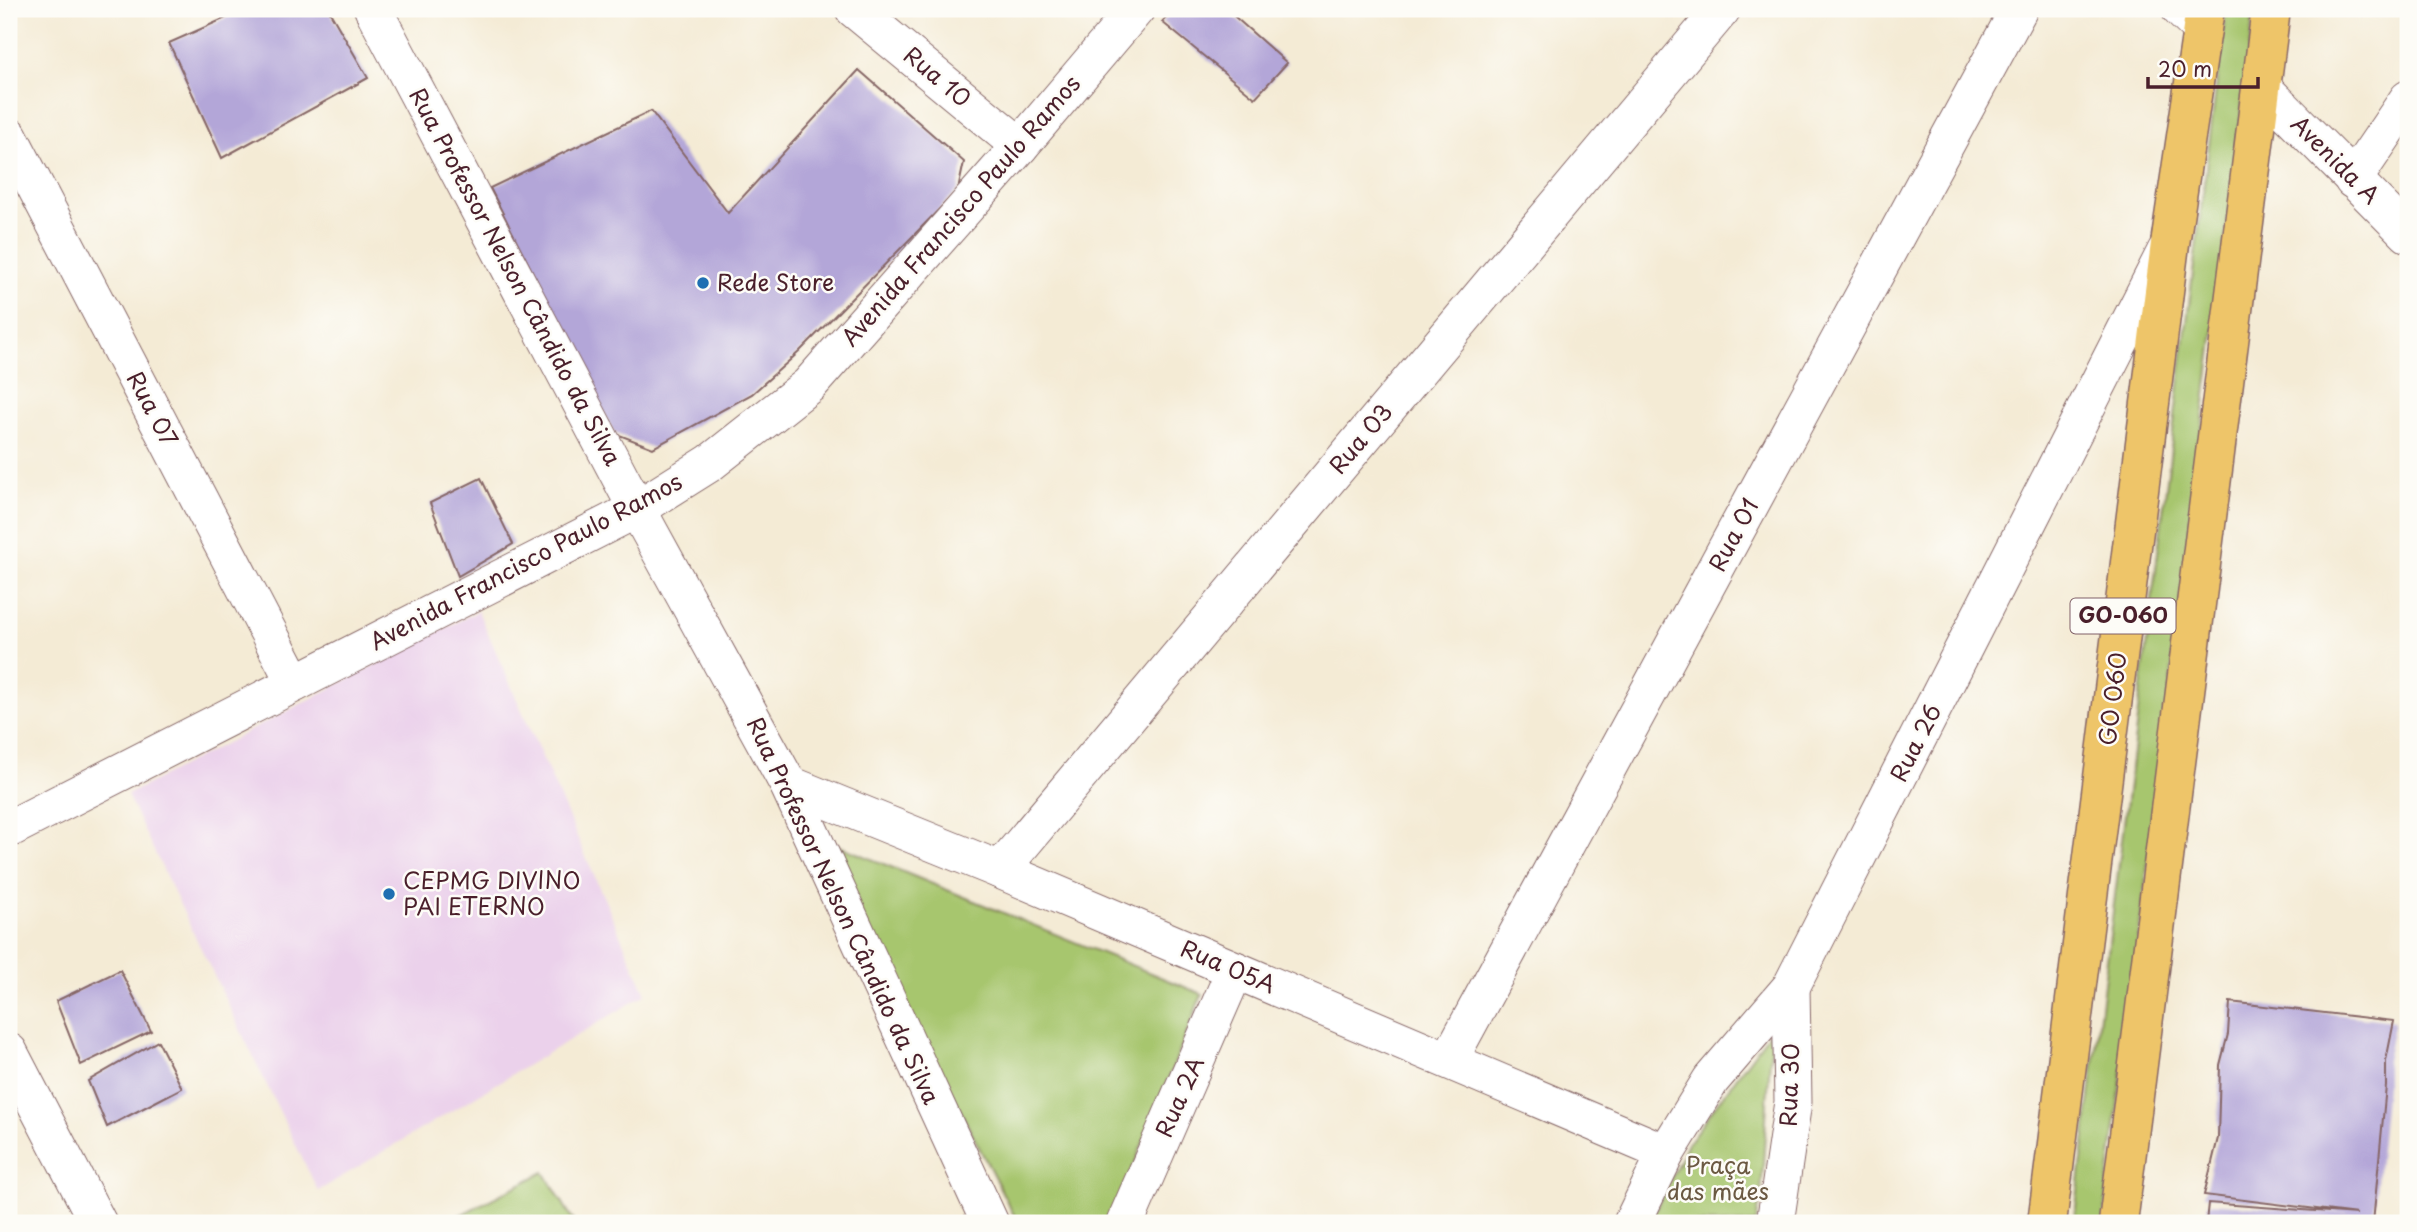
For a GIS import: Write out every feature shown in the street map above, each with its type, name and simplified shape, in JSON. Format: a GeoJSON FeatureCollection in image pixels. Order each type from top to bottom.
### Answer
{"type":"FeatureCollection","features":[{"type":"Feature","properties":{"kind":"main road","name":"GO-060"},"geometry":{"type":"LineString","coordinates":[[2118,1223],[2271,9]]}},
{"type":"Feature","properties":{"kind":"main road","name":"GO 060"},"geometry":{"type":"LineString","coordinates":[[2048,1223],[2196,16]]}},
{"type":"Feature","properties":{"kind":"street","name":"Rua Professor Nelson Cândido da Silva"},"geometry":{"type":"LineString","coordinates":[[373,9],[637,509],[788,784],[990,1223]]}},
{"type":"Feature","properties":{"kind":"street","name":"Rua 10"},"geometry":{"type":"LineString","coordinates":[[854,9],[1020,146]]}},
{"type":"Feature","properties":{"kind":"street","name":"Avenida Francisco Paulo Ramos"},"geometry":{"type":"LineString","coordinates":[[9,829],[637,509],[710,463],[809,385],[1020,146],[1136,9]]}},
{"type":"Feature","properties":{"kind":"street","name":"Rua 03"},"geometry":{"type":"LineString","coordinates":[[1000,870],[1722,9]]}},
{"type":"Feature","properties":{"kind":"street","name":"Rua 01"},"geometry":{"type":"LineString","coordinates":[[1449,1060],[2019,9]]}},
{"type":"Feature","properties":{"kind":"street","name":"Avenida A"},"geometry":{"type":"LineString","coordinates":[[2261,86],[2408,234]]}},
{"type":"Feature","properties":{"kind":"street"},"geometry":{"type":"LineString","coordinates":[[2353,180],[2408,99]]}},
{"type":"Feature","properties":{"kind":"street","name":"Rua 07"},"geometry":{"type":"LineString","coordinates":[[9,136],[295,683]]}},
{"type":"Feature","properties":{"kind":"street","name":"Rua 26"},"geometry":{"type":"LineString","coordinates":[[1632,1223],[1666,1153],[1711,1080],[1791,987],[2170,244]]}},
{"type":"Feature","properties":{"kind":"street","name":"Rua 05A"},"geometry":{"type":"LineString","coordinates":[[788,784],[1000,870],[1666,1153]]}},
{"type":"Feature","properties":{"kind":"street","name":"Rua 2A"},"geometry":{"type":"LineString","coordinates":[[1125,1223],[1235,970]]}},
{"type":"Feature","properties":{"kind":"street","name":"Rua 30"},"geometry":{"type":"LineString","coordinates":[[1775,1223],[1793,1102],[1791,987]]}},
{"type":"Feature","properties":{"kind":"street"},"geometry":{"type":"LineString","coordinates":[[9,1052],[98,1223]]}},
{"type":"Feature","properties":{"kind":"shaded area","name":"CEPMG DIVINO PAI ETERNO"},"geometry":{"type":"Polygon","coordinates":[[[478,611],[646,994],[318,1191],[127,795],[478,611]]]}},
{"type":"Feature","properties":{"kind":"green space"},"geometry":{"type":"Polygon","coordinates":[[[2226,9],[2254,9],[2103,1223],[2074,1223],[2226,9]]]}},
{"type":"Feature","properties":{"kind":"green space"},"geometry":{"type":"Polygon","coordinates":[[[820,838],[1202,994],[1111,1223],[1018,1223],[820,838]]]}},
{"type":"Feature","properties":{"kind":"green space","name":"Praça das mães"},"geometry":{"type":"Polygon","coordinates":[[[1772,1029],[1761,1194],[1756,1223],[1649,1223],[1688,1143],[1772,1029]]]}},
{"type":"Feature","properties":{"kind":"green space"},"geometry":{"type":"Polygon","coordinates":[[[544,1172],[575,1223],[445,1223],[544,1172]]]}},
{"type":"Feature","properties":{"kind":"building"},"geometry":{"type":"Polygon","coordinates":[[[246,9],[328,9],[368,78],[222,158],[169,43],[246,9]]]}},
{"type":"Feature","properties":{"kind":"building"},"geometry":{"type":"Polygon","coordinates":[[[1174,9],[1226,9],[1287,63],[1255,98],[1162,22],[1174,9]]]}},
{"type":"Feature","properties":{"kind":"building","name":"Rede Store"},"geometry":{"type":"Polygon","coordinates":[[[859,70],[964,162],[958,190],[799,352],[752,394],[653,448],[614,433],[490,188],[651,111],[728,213],[859,70]]]}},
{"type":"Feature","properties":{"kind":"building"},"geometry":{"type":"Polygon","coordinates":[[[481,478],[513,544],[458,576],[430,503],[481,478]]]}},
{"type":"Feature","properties":{"kind":"building"},"geometry":{"type":"Polygon","coordinates":[[[120,970],[151,1031],[81,1065],[56,1001],[120,970]]]}},
{"type":"Feature","properties":{"kind":"building"},"geometry":{"type":"Polygon","coordinates":[[[2230,1002],[2394,1021],[2386,1061],[2373,1223],[2206,1223],[2208,1203],[2357,1214],[2204,1195],[2218,1138],[2220,1065],[2228,1034],[2230,1002]]]}},
{"type":"Feature","properties":{"kind":"building"},"geometry":{"type":"Polygon","coordinates":[[[158,1041],[182,1088],[107,1127],[88,1081],[158,1041]]]}},
{"type":"Feature","properties":{"kind":"place","name":"Rede Store"},"geometry":{"type":"Point","coordinates":[703,283]}},
{"type":"Feature","properties":{"kind":"place","name":"CEPMG DIVINO PAI ETERNO"},"geometry":{"type":"Point","coordinates":[389,894]}}]}
